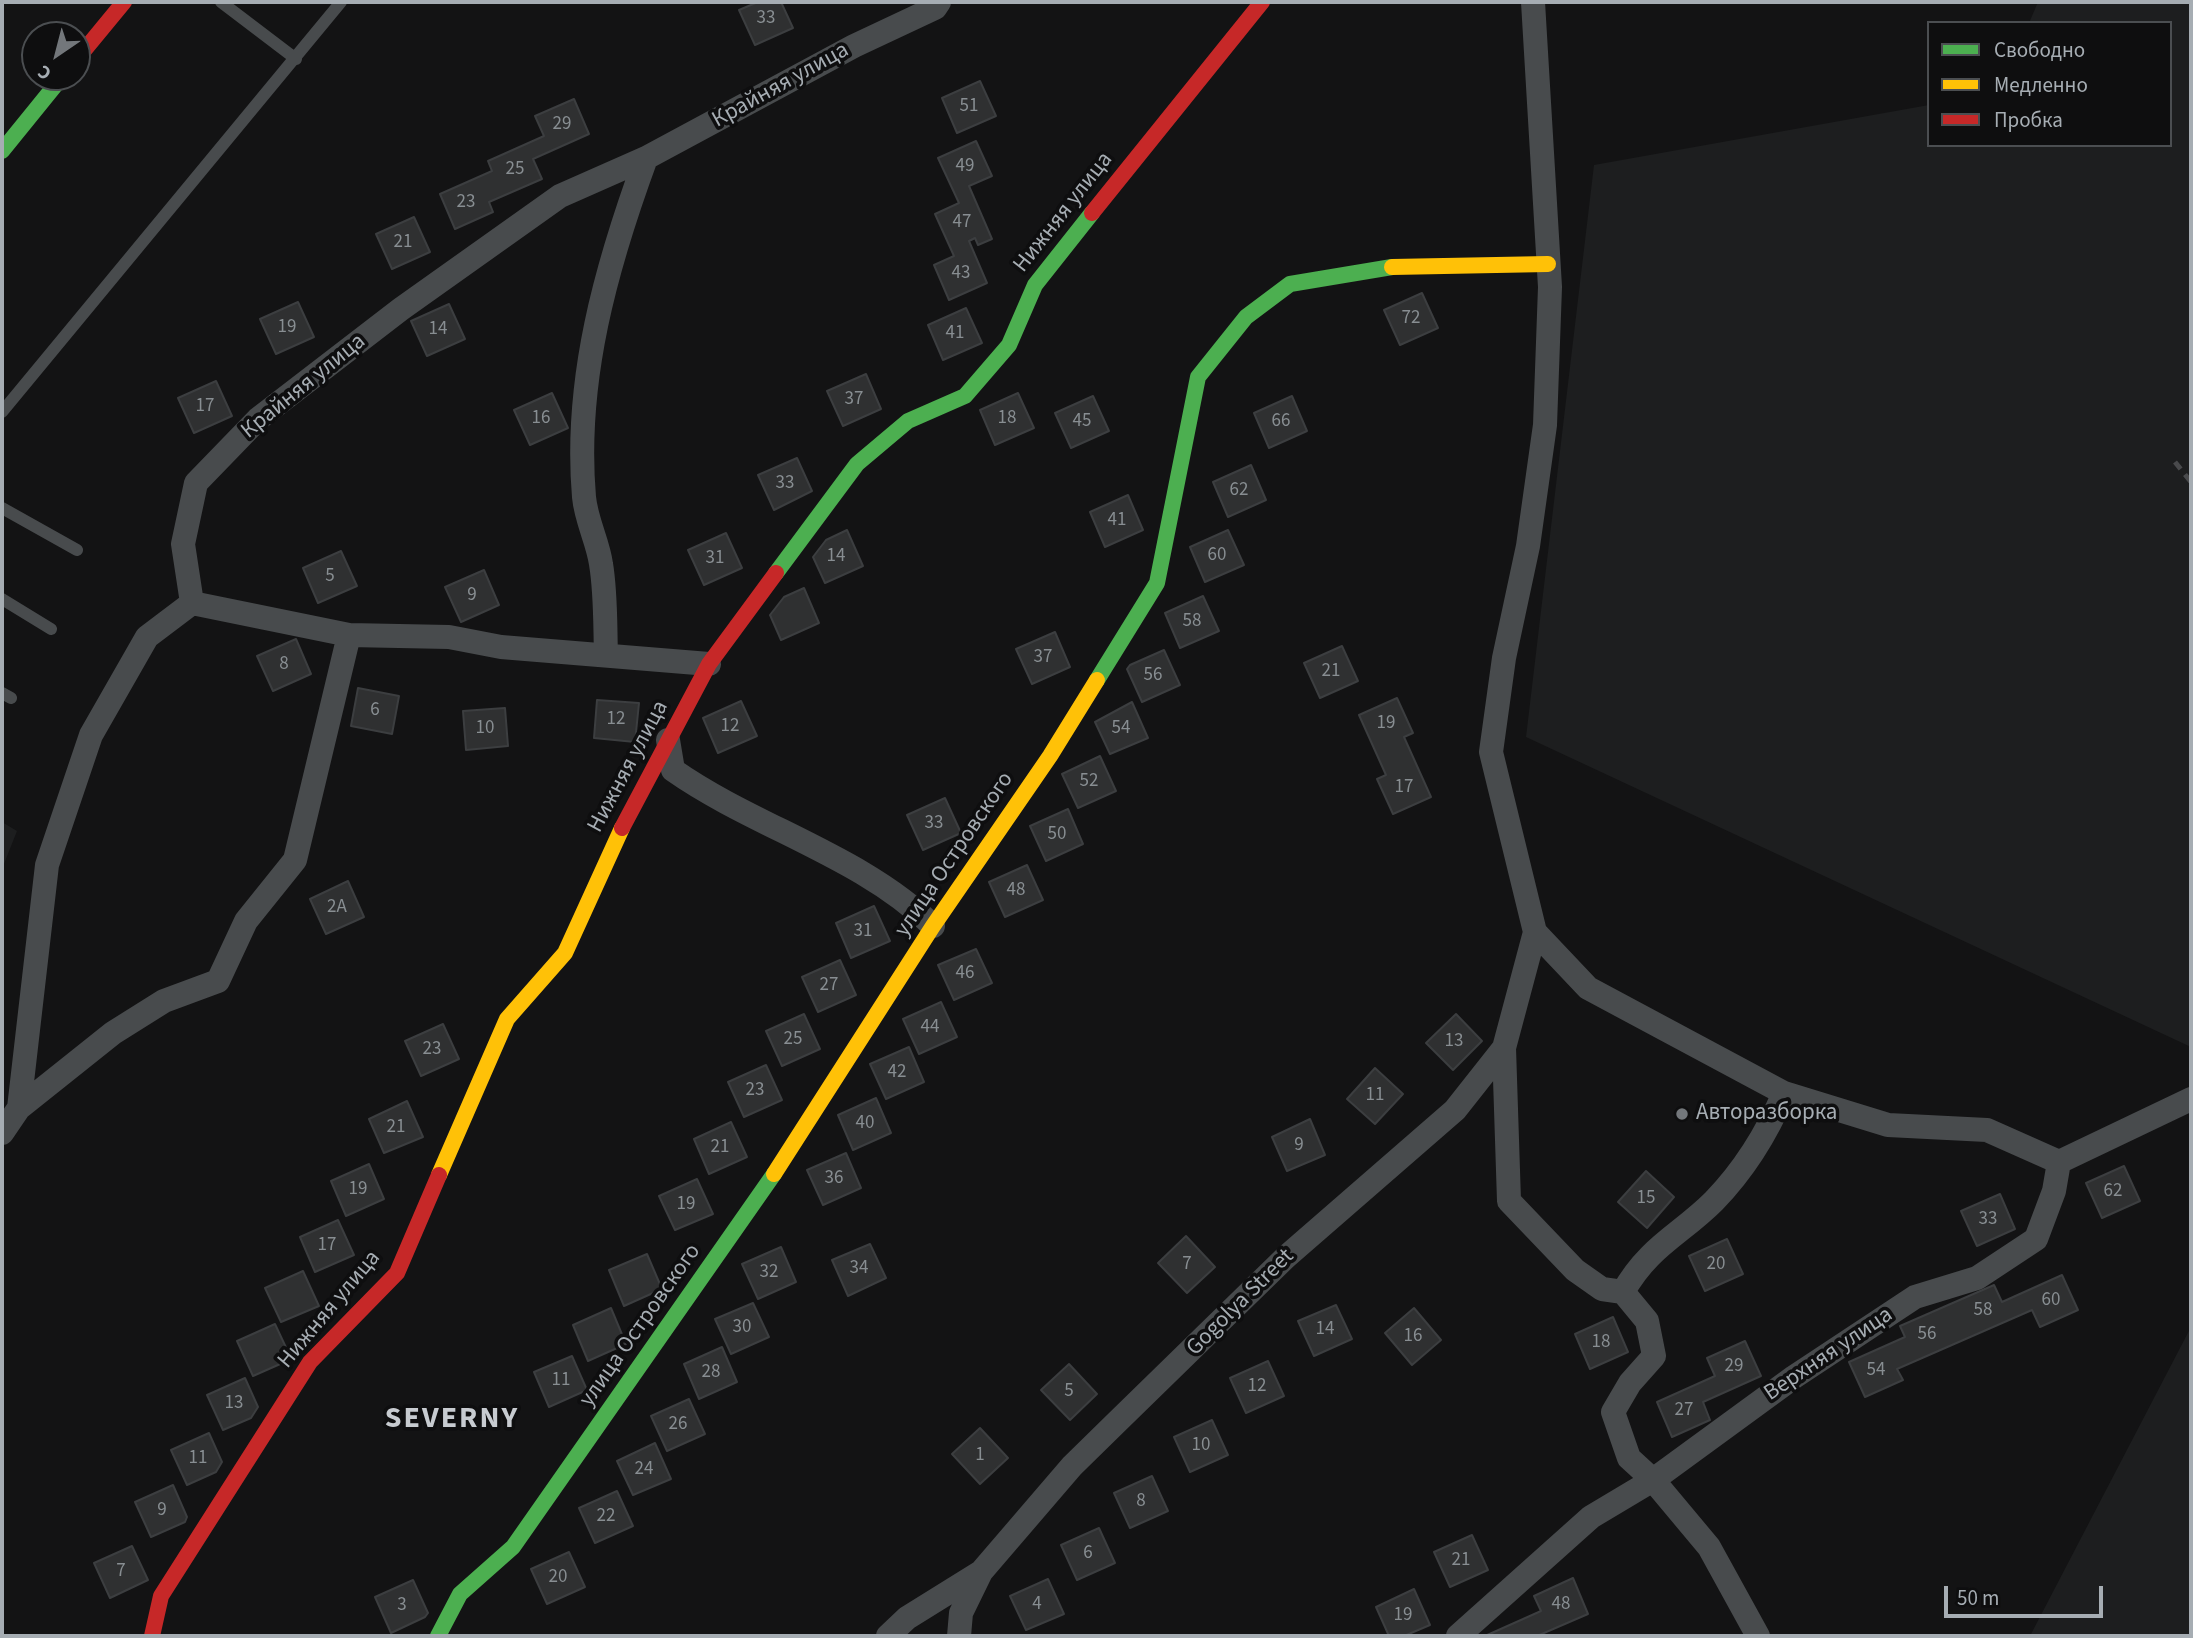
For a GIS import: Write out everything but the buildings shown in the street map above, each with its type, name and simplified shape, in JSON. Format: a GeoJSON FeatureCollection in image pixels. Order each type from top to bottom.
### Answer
{"type":"FeatureCollection","features":[{"type":"Feature","properties":{"kind":"street"},"geometry":{"type":"LineString","coordinates":[[91,42],[124,2]]}},
{"type":"Feature","properties":{"kind":"street","name":"Крайняя улица"},"geometry":{"type":"LineString","coordinates":[[192,603],[183,544],[196,483],[258,419],[401,309],[560,196],[646,158],[854,46],[935,8],[939,2]]}},
{"type":"Feature","properties":{"kind":"street","name":"Нижняя улица"},"geometry":{"type":"LineString","coordinates":[[152,1636],[161,1596],[310,1362],[397,1273],[507,1019],[565,953],[612,846],[709,664],[857,464],[908,421],[965,396],[1009,345],[1035,285],[1262,2]]}},
{"type":"Feature","properties":{"kind":"street"},"geometry":{"type":"LineString","coordinates":[[1533,2],[1548,264],[1545,425],[1528,545],[1504,658],[1492,752],[1535,932],[1588,988],[1783,1093],[1888,1125],[1987,1130],[2059,1162],[2191,1099]]}},
{"type":"Feature","properties":{"kind":"street"},"geometry":{"type":"LineString","coordinates":[[2,151],[51,91]]}},
{"type":"Feature","properties":{"kind":"street"},"geometry":{"type":"LineString","coordinates":[[606,655],[601,564],[584,500],[582,418],[597,314],[621,226],[646,158]]}},
{"type":"Feature","properties":{"kind":"street","name":"улица Островского"},"geometry":{"type":"LineString","coordinates":[[438,1636],[460,1594],[513,1548],[777,1170],[933,926],[1050,756],[1157,583],[1198,377],[1246,317],[1290,284],[1324,276],[1404,265],[1548,264]]}},
{"type":"Feature","properties":{"kind":"street"},"geometry":{"type":"LineString","coordinates":[[19,1108],[47,864],[64,813],[91,735],[147,636],[192,603],[349,635],[449,638],[501,646],[709,664]]}},
{"type":"Feature","properties":{"kind":"street"},"geometry":{"type":"LineString","coordinates":[[2,1133],[19,1108],[113,1033],[164,1001],[218,981],[246,922],[295,860],[349,635]]}},
{"type":"Feature","properties":{"kind":"street"},"geometry":{"type":"LineString","coordinates":[[668,740],[674,771],[709,796],[756,816],[829,855],[916,910],[933,926]]}},
{"type":"Feature","properties":{"kind":"street","name":"Gogolya Street"},"geometry":{"type":"LineString","coordinates":[[888,1636],[907,1618],[981,1572],[1072,1466],[1286,1257],[1455,1110],[1504,1048],[1535,932]]}},
{"type":"Feature","properties":{"kind":"street"},"geometry":{"type":"LineString","coordinates":[[1504,1048],[1509,1201],[1575,1270],[1602,1289],[1623,1292],[1647,1321],[1654,1356],[1630,1383],[1613,1412],[1629,1458],[1653,1480],[1709,1547],[1758,1636]]}},
{"type":"Feature","properties":{"kind":"street"},"geometry":{"type":"LineString","coordinates":[[1623,1292],[1637,1268],[1658,1246],[1712,1202],[1741,1169],[1772,1121],[1783,1093]]}},
{"type":"Feature","properties":{"kind":"street","name":"Верхняя улица"},"geometry":{"type":"LineString","coordinates":[[1458,1636],[1591,1517],[1653,1480],[1794,1377],[1915,1297],[1977,1278],[2036,1239],[2054,1191],[2059,1162]]}},
{"type":"Feature","properties":{"kind":"street"},"geometry":{"type":"LineString","coordinates":[[959,1636],[961,1613],[981,1572]]}},
{"type":"Feature","properties":{"kind":"lane"},"geometry":{"type":"LineString","coordinates":[[221,2],[296,59]]}},
{"type":"Feature","properties":{"kind":"lane"},"geometry":{"type":"LineString","coordinates":[[2,412],[341,2]]}},
{"type":"Feature","properties":{"kind":"lane"},"geometry":{"type":"LineString","coordinates":[[2,508],[77,550]]}},
{"type":"Feature","properties":{"kind":"lane"},"geometry":{"type":"LineString","coordinates":[[2,599],[51,629]]}},
{"type":"Feature","properties":{"kind":"shaded area"},"geometry":{"type":"Polygon","coordinates":[[[2038,2],[2191,2],[2191,1047],[1526,737],[1594,165],[1927,105],[1927,147],[2172,147],[2172,21],[2030,21],[2038,2]]]}},
{"type":"Feature","properties":{"kind":"shaded area"},"geometry":{"type":"Polygon","coordinates":[[[2,822],[17,831],[2,869],[2,822]]]}},
{"type":"Feature","properties":{"kind":"shaded area"},"geometry":{"type":"Polygon","coordinates":[[[2191,1327],[2191,1636],[2030,1636],[2191,1327]]]}},
{"type":"Feature","properties":{"kind":"railway"},"geometry":{"type":"LineString","coordinates":[[2175,462],[2191,482]]}},
{"type":"Feature","properties":{"kind":"traffic: fast"},"geometry":{"type":"LineString","coordinates":[[2,151],[51,91]]}},
{"type":"Feature","properties":{"kind":"traffic: fast"},"geometry":{"type":"LineString","coordinates":[[776,573],[857,464],[908,421],[965,396],[1009,345],[1035,285],[1092,213]]}},
{"type":"Feature","properties":{"kind":"traffic: fast"},"geometry":{"type":"LineString","coordinates":[[1097,680],[1157,583],[1198,377],[1246,317],[1290,284],[1392,267]]}},
{"type":"Feature","properties":{"kind":"traffic: fast"},"geometry":{"type":"LineString","coordinates":[[438,1636],[460,1594],[513,1547],[774,1174]]}},
{"type":"Feature","properties":{"kind":"traffic: slow"},"geometry":{"type":"LineString","coordinates":[[1392,267],[1548,264]]}},
{"type":"Feature","properties":{"kind":"traffic: slow"},"geometry":{"type":"LineString","coordinates":[[774,1174],[933,926],[1050,756],[1097,680]]}},
{"type":"Feature","properties":{"kind":"traffic: slow"},"geometry":{"type":"LineString","coordinates":[[439,1175],[507,1019],[565,953],[622,828]]}},
{"type":"Feature","properties":{"kind":"traffic: jam"},"geometry":{"type":"LineString","coordinates":[[91,42],[124,2]]}},
{"type":"Feature","properties":{"kind":"traffic: jam"},"geometry":{"type":"LineString","coordinates":[[1092,213],[1262,2]]}},
{"type":"Feature","properties":{"kind":"traffic: jam"},"geometry":{"type":"LineString","coordinates":[[622,828],[709,664],[776,573]]}},
{"type":"Feature","properties":{"kind":"traffic: jam"},"geometry":{"type":"LineString","coordinates":[[152,1636],[161,1596],[310,1362],[397,1273],[439,1175]]}},
{"type":"Feature","properties":{"kind":"place","name":"Авторазборка"},"geometry":{"type":"Point","coordinates":[1682,1114]}},
{"type":"Feature","properties":{"kind":"district","name":"SEVERNY"},"geometry":{"type":"Point","coordinates":[452,1420]}}]}
